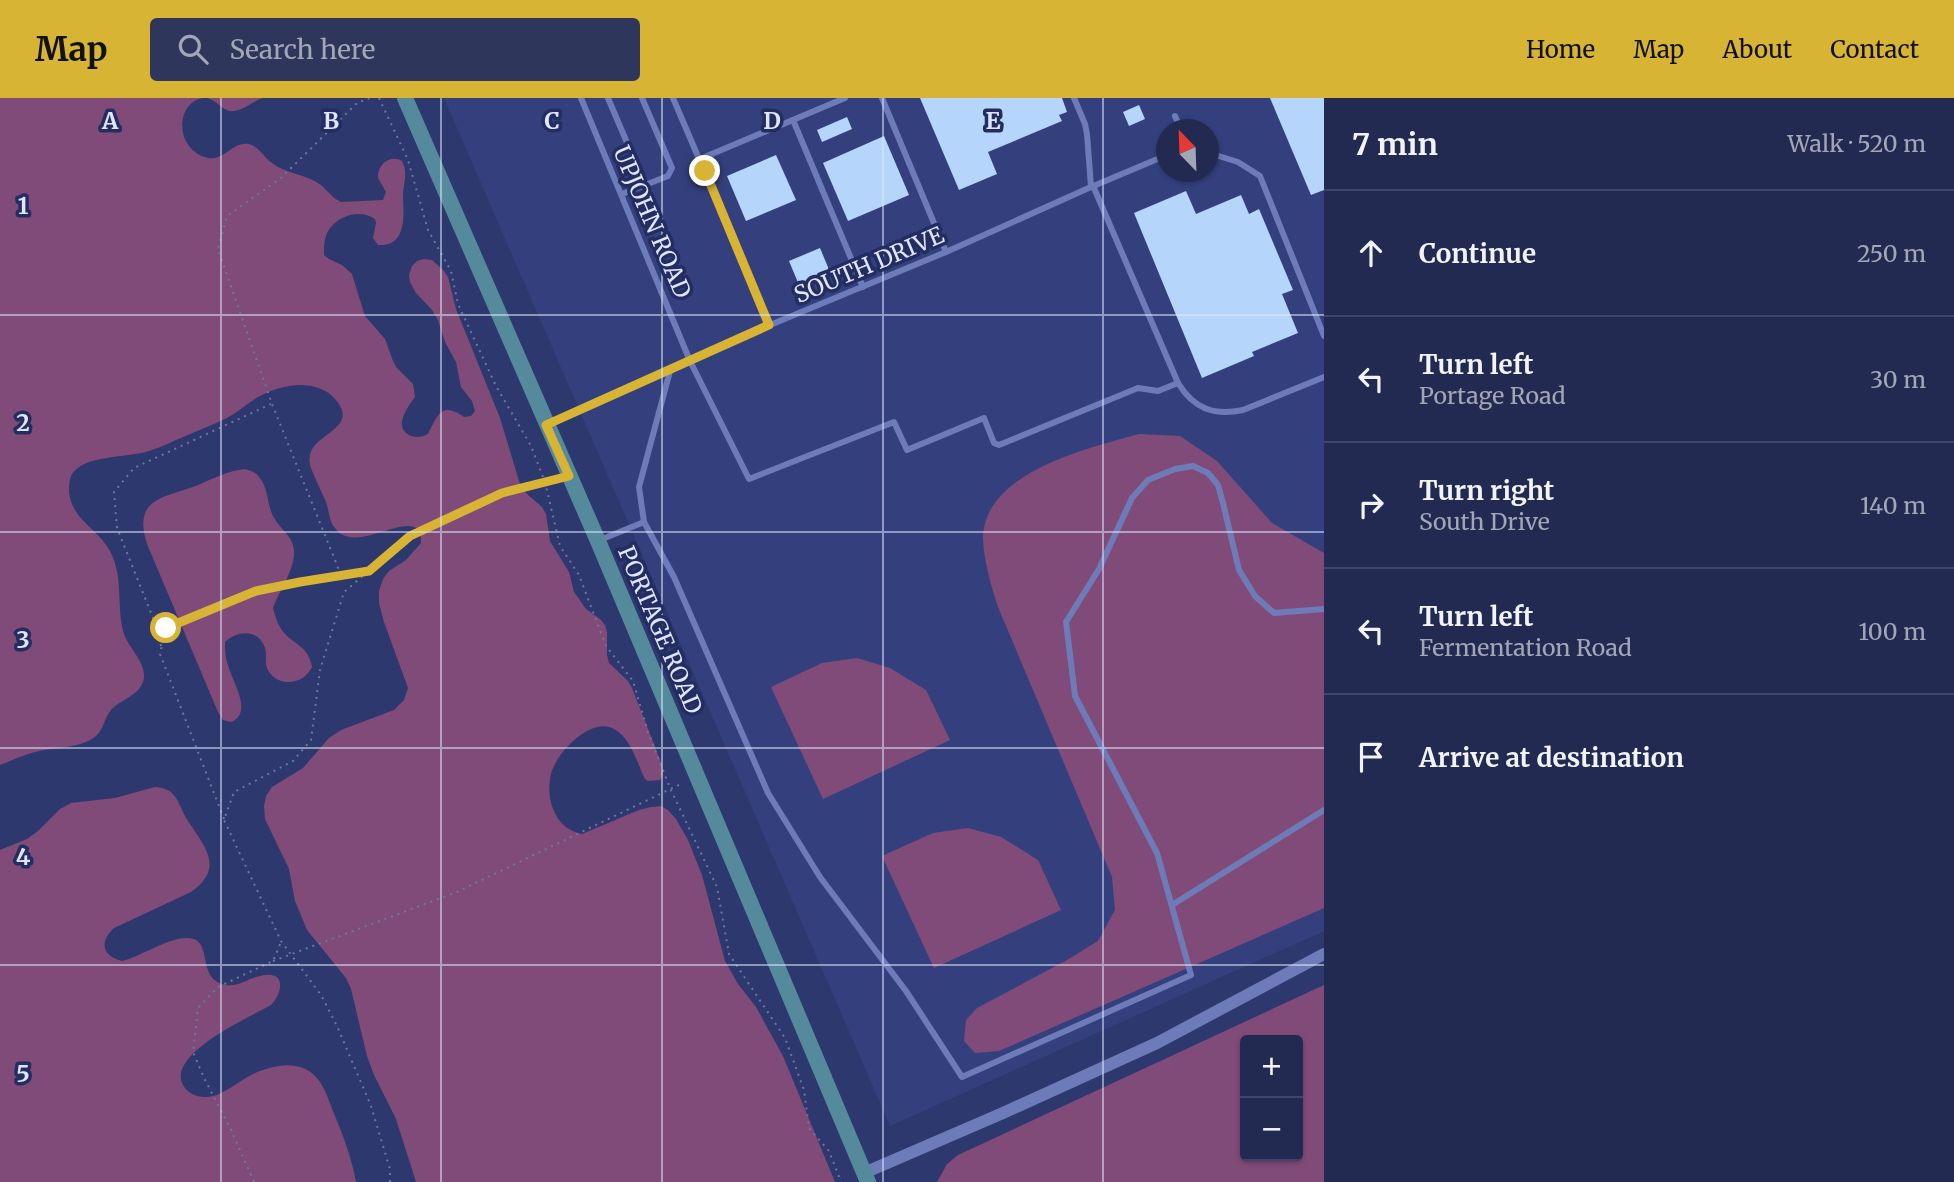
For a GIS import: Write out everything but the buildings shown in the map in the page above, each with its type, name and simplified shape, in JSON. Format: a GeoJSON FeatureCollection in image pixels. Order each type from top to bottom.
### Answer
{"type":"FeatureCollection","features":[{"type":"Feature","properties":{"kind":"main road","name":"PORTAGE ROAD"},"geometry":{"type":"LineString","coordinates":[[405,98],[598,541],[866,1177]]}},
{"type":"Feature","properties":{"kind":"street"},"geometry":{"type":"LineString","coordinates":[[866,1177],[1157,1042],[1324,954]]}},
{"type":"Feature","properties":{"kind":"lane","name":"UPJOHN ROAD"},"geometry":{"type":"LineString","coordinates":[[581,98],[690,360],[749,478],[894,422],[907,450],[984,418],[994,443],[999,445],[1138,388],[1158,391],[1178,383]]}},
{"type":"Feature","properties":{"kind":"lane"},"geometry":{"type":"LineString","coordinates":[[608,98],[645,185]]}},
{"type":"Feature","properties":{"kind":"lane"},"geometry":{"type":"LineString","coordinates":[[622,194],[668,176],[672,168],[642,98]]}},
{"type":"Feature","properties":{"kind":"lane"},"geometry":{"type":"LineString","coordinates":[[674,98],[769,325]]}},
{"type":"Feature","properties":{"kind":"lane"},"geometry":{"type":"LineString","coordinates":[[700,159],[845,98]]}},
{"type":"Feature","properties":{"kind":"lane"},"geometry":{"type":"LineString","coordinates":[[882,98],[946,252]]}},
{"type":"Feature","properties":{"kind":"lane"},"geometry":{"type":"LineString","coordinates":[[1074,98],[1087,134],[1091,187],[1094,188],[1178,383],[1188,398],[1203,408],[1222,413],[1243,410],[1324,377]]}},
{"type":"Feature","properties":{"kind":"lane"},"geometry":{"type":"LineString","coordinates":[[793,120],[863,287]]}},
{"type":"Feature","properties":{"kind":"lane"},"geometry":{"type":"LineString","coordinates":[[1219,156],[1238,162],[1260,176],[1324,336]]}},
{"type":"Feature","properties":{"kind":"lane","name":"SOUTH DRIVE"},"geometry":{"type":"LineString","coordinates":[[546,425],[769,325],[946,252],[1156,160]]}},
{"type":"Feature","properties":{"kind":"lane"},"geometry":{"type":"LineString","coordinates":[[670,371],[639,487],[644,522],[674,576],[768,793],[820,877],[906,991],[962,1077],[1191,975],[1157,853],[1075,696],[1066,622],[1099,569],[1132,498],[1148,480],[1175,469],[1193,466],[1208,473],[1218,485],[1239,570],[1255,596],[1274,613],[1324,609]]}},
{"type":"Feature","properties":{"kind":"lane"},"geometry":{"type":"LineString","coordinates":[[598,541],[644,522]]}},
{"type":"Feature","properties":{"kind":"lane"},"geometry":{"type":"LineString","coordinates":[[1172,905],[1324,810]]}},
{"type":"Feature","properties":{"kind":"path"},"geometry":{"type":"LineString","coordinates":[[341,575],[272,404],[218,249],[227,216],[281,178],[357,103],[370,98]]}},
{"type":"Feature","properties":{"kind":"path"},"geometry":{"type":"LineString","coordinates":[[379,98],[408,160],[428,230],[451,271],[457,304],[496,386],[531,446],[545,482],[560,546],[579,575],[606,646],[633,681],[648,732],[670,788],[717,887],[729,954],[785,1038],[804,1090],[809,1128],[829,1150],[841,1182]]}},
{"type":"Feature","properties":{"kind":"path"},"geometry":{"type":"LineString","coordinates":[[162,647],[117,527],[114,492],[134,468],[272,404]]}},
{"type":"Feature","properties":{"kind":"path"},"geometry":{"type":"LineString","coordinates":[[224,820],[234,792],[293,761],[311,740],[320,670],[344,592],[410,536],[502,493],[569,476]]}},
{"type":"Feature","properties":{"kind":"path"},"geometry":{"type":"LineString","coordinates":[[369,571],[256,591],[166,628],[160,654],[224,820],[281,941],[321,995],[337,1026],[371,1106],[390,1169],[390,1182]]}},
{"type":"Feature","properties":{"kind":"path"},"geometry":{"type":"LineString","coordinates":[[254,1182],[193,1052],[198,1008],[218,987],[290,954],[457,892],[670,788],[698,777]]}},
{"type":"Feature","properties":{"kind":"path"},"geometry":{"type":"LineString","coordinates":[[273,961],[281,941]]}},
{"type":"Feature","properties":{"kind":"shaded area"},"geometry":{"type":"Polygon","coordinates":[[[0,98],[206,98],[192,103],[184,115],[184,136],[196,153],[214,158],[240,144],[252,145],[278,167],[315,181],[341,202],[383,200],[386,192],[378,173],[382,165],[389,160],[402,161],[405,173],[400,234],[388,244],[378,245],[373,238],[375,219],[355,214],[342,218],[331,227],[325,241],[324,255],[352,274],[365,316],[385,339],[397,368],[413,384],[415,397],[405,412],[402,428],[413,437],[428,434],[438,416],[445,410],[464,417],[471,416],[475,411],[472,401],[461,387],[456,362],[445,342],[438,320],[416,293],[409,275],[412,266],[424,259],[432,260],[448,277],[456,309],[500,418],[520,484],[546,514],[550,541],[569,572],[574,592],[586,609],[605,625],[609,663],[632,688],[662,765],[663,775],[660,780],[648,781],[620,733],[605,726],[585,732],[567,747],[554,766],[549,789],[554,811],[565,826],[582,834],[651,807],[661,806],[676,819],[702,875],[725,961],[756,1007],[783,1056],[835,1182],[416,1182],[396,1119],[367,1056],[351,989],[346,978],[307,930],[295,901],[289,869],[265,819],[266,796],[272,787],[303,768],[329,738],[341,730],[394,710],[404,700],[408,688],[384,622],[379,591],[389,571],[406,560],[421,543],[419,531],[403,526],[352,537],[340,534],[334,527],[311,468],[310,456],[314,447],[342,420],[342,411],[336,400],[319,388],[298,385],[267,392],[227,418],[159,448],[95,460],[77,469],[71,476],[69,492],[75,510],[105,543],[114,561],[124,634],[144,671],[143,682],[137,691],[111,710],[99,733],[90,740],[35,752],[0,765],[0,98]]]}},
{"type":"Feature","properties":{"kind":"shaded area"},"geometry":{"type":"Polygon","coordinates":[[[206,98],[263,98],[241,109],[230,111],[206,98]]]}},
{"type":"Feature","properties":{"kind":"shaded area"},"geometry":{"type":"Polygon","coordinates":[[[444,98],[1324,98],[1324,931],[890,1126],[444,98]]]}},
{"type":"Feature","properties":{"kind":"shaded area"},"geometry":{"type":"Polygon","coordinates":[[[1139,434],[1180,436],[1217,461],[1272,523],[1324,553],[1324,908],[999,1051],[975,1053],[964,1041],[966,1020],[977,1008],[1098,941],[1115,910],[1112,877],[998,607],[988,573],[983,539],[988,516],[1000,496],[1019,480],[1042,467],[1094,447],[1139,434]]]}},
{"type":"Feature","properties":{"kind":"shaded area"},"geometry":{"type":"Polygon","coordinates":[[[245,469],[258,475],[262,481],[272,514],[292,543],[293,563],[273,608],[281,629],[303,649],[312,667],[300,679],[290,682],[278,680],[267,669],[265,648],[258,637],[248,633],[230,638],[225,642],[226,656],[241,704],[238,718],[231,722],[223,720],[218,712],[147,544],[144,517],[148,508],[163,497],[245,469]]]}},
{"type":"Feature","properties":{"kind":"shaded area"},"geometry":{"type":"Polygon","coordinates":[[[857,658],[890,668],[926,690],[950,740],[823,799],[771,687],[822,663],[857,658]]]}},
{"type":"Feature","properties":{"kind":"shaded area"},"geometry":{"type":"Polygon","coordinates":[[[155,787],[169,791],[176,798],[209,857],[207,874],[191,892],[114,928],[106,938],[107,952],[122,961],[172,940],[188,938],[200,944],[209,972],[219,983],[232,985],[260,976],[277,977],[279,991],[271,1005],[229,1027],[198,1049],[181,1073],[183,1085],[195,1095],[211,1097],[253,1074],[270,1068],[289,1065],[306,1069],[320,1082],[327,1094],[356,1182],[0,1182],[0,850],[27,839],[60,809],[71,803],[115,798],[155,787]]]}},
{"type":"Feature","properties":{"kind":"shaded area"},"geometry":{"type":"Polygon","coordinates":[[[968,828],[1001,837],[1038,860],[1061,910],[934,968],[882,856],[933,833],[968,828]]]}},
{"type":"Feature","properties":{"kind":"shaded area"},"geometry":{"type":"Polygon","coordinates":[[[1324,985],[1324,1182],[937,1182],[947,1164],[958,1155],[1324,985]]]}},
{"type":"Feature","properties":{"kind":"route"},"geometry":{"type":"LineString","coordinates":[[166,628],[256,591],[369,571],[410,536],[502,493],[569,476],[546,425],[769,325],[705,171]]}}]}
